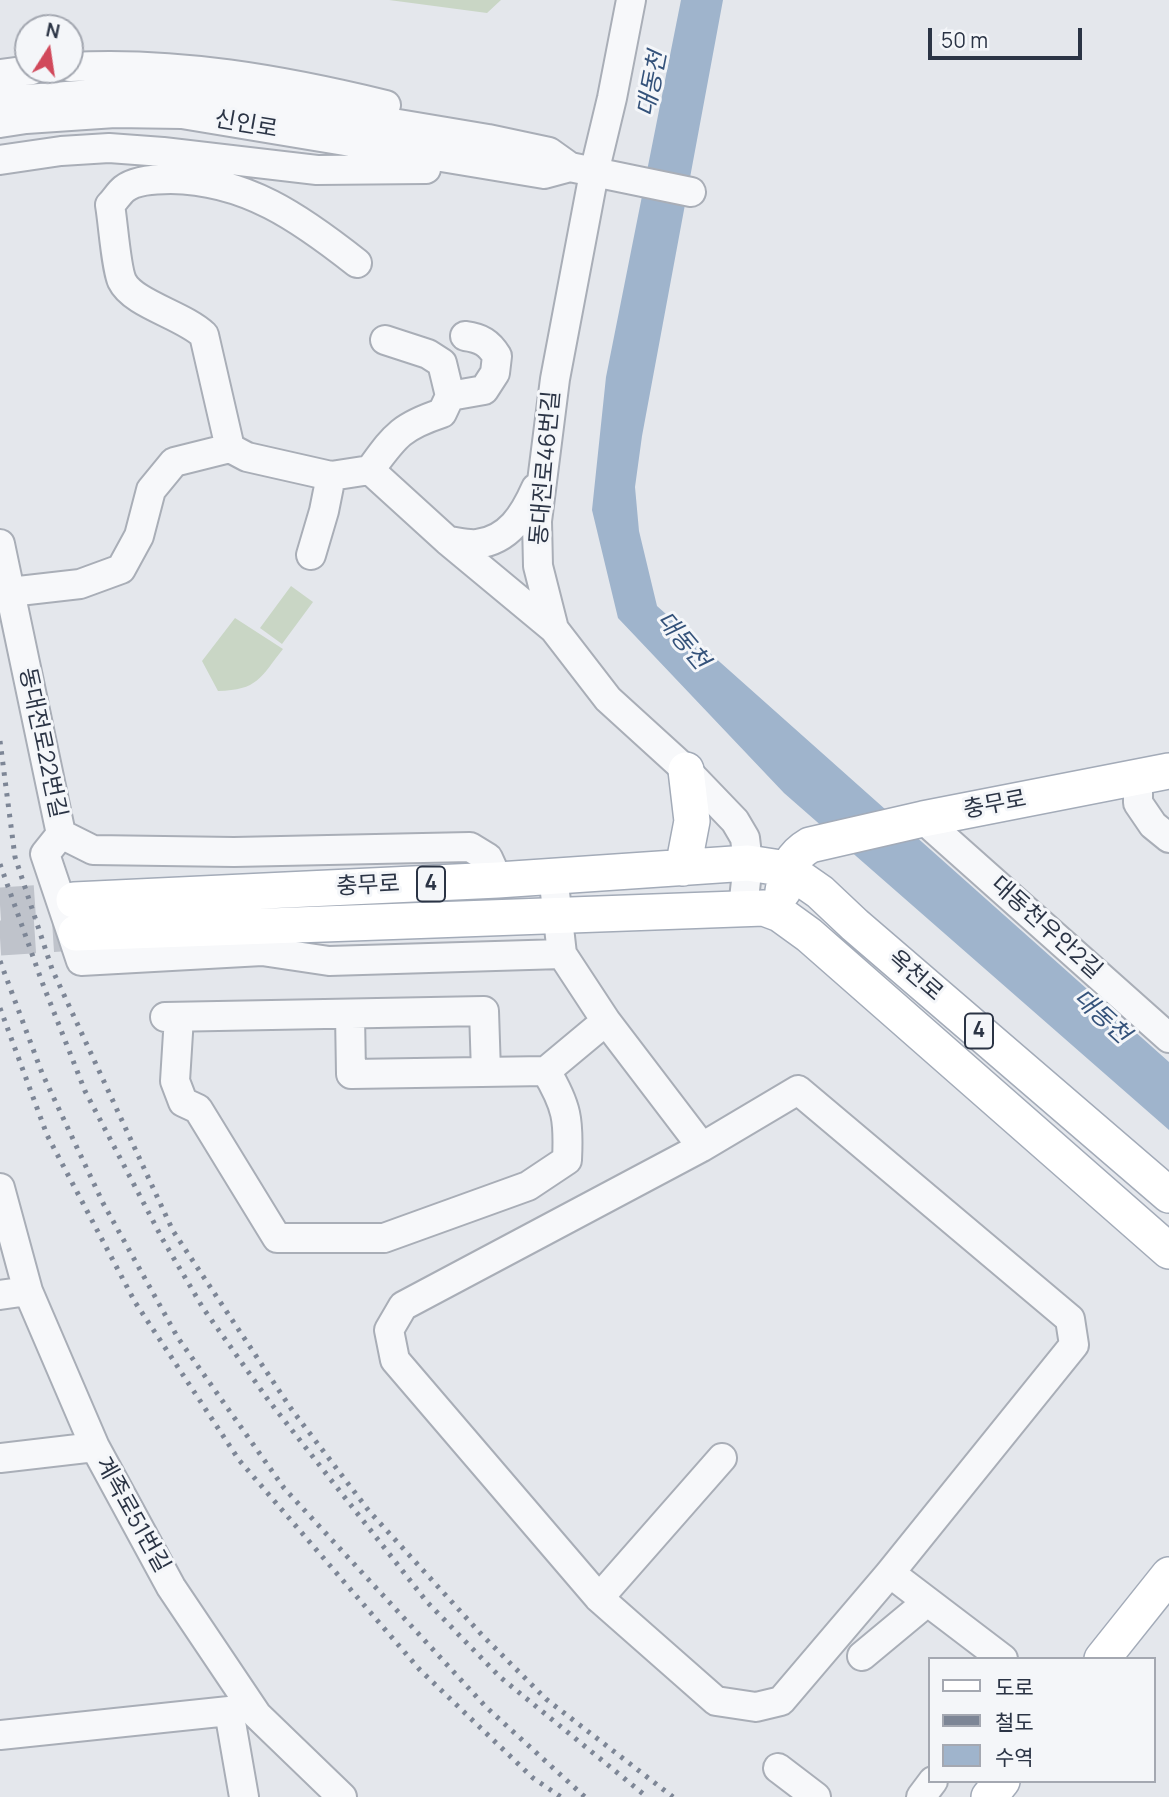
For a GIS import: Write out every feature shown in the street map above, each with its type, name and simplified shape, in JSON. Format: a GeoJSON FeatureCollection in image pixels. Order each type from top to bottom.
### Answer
{"type":"FeatureCollection","features":[{"type":"Feature","properties":{"kind":"main road"},"geometry":{"type":"LineString","coordinates":[[683,868],[692,821],[686,770]]}},
{"type":"Feature","properties":{"kind":"main road","name":"충무로"},"geometry":{"type":"LineString","coordinates":[[780,914],[764,908],[743,908],[558,917],[75,916],[554,875],[748,863],[786,869],[798,852],[810,845],[923,819],[1154,774]]}},
{"type":"Feature","properties":{"kind":"main road"},"geometry":{"type":"LineString","coordinates":[[786,869],[780,914],[808,934],[1169,1251]]}},
{"type":"Feature","properties":{"kind":"main road","name":"옥천로"},"geometry":{"type":"LineString","coordinates":[[786,869],[820,892],[1169,1195]]}},
{"type":"Feature","properties":{"kind":"main road"},"geometry":{"type":"LineString","coordinates":[[1104,1657],[1169,1575]]}},
{"type":"Feature","properties":{"kind":"main road"},"geometry":{"type":"LineString","coordinates":[[989,1797],[1000,1783]]}},
{"type":"Feature","properties":{"kind":"street","name":"동대전로46번길"},"geometry":{"type":"LineString","coordinates":[[631,0],[612,98],[592,172],[555,379],[537,521],[538,566],[554,629],[608,699],[686,770],[734,821],[745,838],[748,863],[743,908]]}},
{"type":"Feature","properties":{"kind":"street","name":"신인로"},"geometry":{"type":"LineString","coordinates":[[84,67],[183,70],[299,86],[394,107],[489,152],[544,174],[592,172]]}},
{"type":"Feature","properties":{"kind":"street","name":"신인로"},"geometry":{"type":"LineString","coordinates":[[0,101],[132,91],[203,96],[297,107],[489,152]]}},
{"type":"Feature","properties":{"kind":"street","name":"신인로"},"geometry":{"type":"LineString","coordinates":[[0,123],[115,113],[182,114],[489,152]]}},
{"type":"Feature","properties":{"kind":"street","name":"신인로"},"geometry":{"type":"LineString","coordinates":[[0,160],[61,151],[109,148],[317,170],[444,169],[489,152]]}},
{"type":"Feature","properties":{"kind":"street"},"geometry":{"type":"LineString","coordinates":[[592,172],[691,192]]}},
{"type":"Feature","properties":{"kind":"street"},"geometry":{"type":"LineString","coordinates":[[230,448],[204,335],[194,325],[131,294],[121,280],[110,205],[126,187],[159,179],[198,179],[252,194],[309,225],[357,262]]}},
{"type":"Feature","properties":{"kind":"street"},"geometry":{"type":"LineString","coordinates":[[450,396],[484,390],[495,373],[498,356],[490,345],[478,338],[465,336]]}},
{"type":"Feature","properties":{"kind":"street"},"geometry":{"type":"LineString","coordinates":[[10,592],[80,584],[121,569],[139,536],[151,489],[174,462],[230,448],[247,457],[331,476],[370,470],[395,437],[416,422],[442,413],[450,396],[442,363],[428,354],[385,340]]}},
{"type":"Feature","properties":{"kind":"street"},"geometry":{"type":"LineString","coordinates":[[370,470],[448,541],[554,629]]}},
{"type":"Feature","properties":{"kind":"street"},"geometry":{"type":"LineString","coordinates":[[310,555],[324,511],[331,476]]}},
{"type":"Feature","properties":{"kind":"street"},"geometry":{"type":"LineString","coordinates":[[448,541],[477,544],[501,537],[524,514],[542,476]]}},
{"type":"Feature","properties":{"kind":"street","name":"동대전로22번길"},"geometry":{"type":"LineString","coordinates":[[0,544],[53,844],[81,961],[262,951],[329,961],[562,954]]}},
{"type":"Feature","properties":{"kind":"street"},"geometry":{"type":"LineString","coordinates":[[1154,774],[1138,803],[1153,825],[1169,838]]}},
{"type":"Feature","properties":{"kind":"street","name":"대동천우안2길"},"geometry":{"type":"LineString","coordinates":[[923,819],[1169,1038]]}},
{"type":"Feature","properties":{"kind":"street"},"geometry":{"type":"LineString","coordinates":[[53,844],[93,850],[234,852],[470,847],[488,858],[498,880]]}},
{"type":"Feature","properties":{"kind":"street"},"geometry":{"type":"LineString","coordinates":[[554,875],[562,954],[606,1021],[702,1147]]}},
{"type":"Feature","properties":{"kind":"street"},"geometry":{"type":"LineString","coordinates":[[485,1072],[484,1011],[172,1017],[175,1081],[183,1102],[198,1109],[277,1238],[384,1238],[528,1186],[567,1160],[569,1128],[562,1098],[545,1071]]}},
{"type":"Feature","properties":{"kind":"street"},"geometry":{"type":"LineString","coordinates":[[350,1014],[351,1074],[545,1071],[606,1021]]}},
{"type":"Feature","properties":{"kind":"street"},"geometry":{"type":"LineString","coordinates":[[798,1090],[1070,1320],[1074,1345],[890,1573],[781,1701],[756,1707],[716,1701],[599,1598],[395,1360],[389,1330],[403,1306],[702,1147],[798,1090]]}},
{"type":"Feature","properties":{"kind":"street","name":"계족로51번길"},"geometry":{"type":"LineString","coordinates":[[0,1188],[28,1291],[95,1447],[171,1587],[257,1715],[342,1797]]}},
{"type":"Feature","properties":{"kind":"street"},"geometry":{"type":"LineString","coordinates":[[0,1295],[28,1291]]}},
{"type":"Feature","properties":{"kind":"street"},"geometry":{"type":"LineString","coordinates":[[0,1458],[95,1447]]}},
{"type":"Feature","properties":{"kind":"street"},"geometry":{"type":"LineString","coordinates":[[599,1598],[722,1458]]}},
{"type":"Feature","properties":{"kind":"street"},"geometry":{"type":"LineString","coordinates":[[890,1573],[1000,1657]]}},
{"type":"Feature","properties":{"kind":"street"},"geometry":{"type":"LineString","coordinates":[[862,1656],[927,1602]]}},
{"type":"Feature","properties":{"kind":"street"},"geometry":{"type":"LineString","coordinates":[[0,1735],[229,1711],[244,1797]]}},
{"type":"Feature","properties":{"kind":"street"},"geometry":{"type":"LineString","coordinates":[[778,1768],[816,1797]]}},
{"type":"Feature","properties":{"kind":"green space"},"geometry":{"type":"Polygon","coordinates":[[[389,0],[501,0],[487,13],[389,0]]]}},
{"type":"Feature","properties":{"kind":"green space"},"geometry":{"type":"Polygon","coordinates":[[[291,586],[313,602],[282,644],[260,628],[291,586]]]}},
{"type":"Feature","properties":{"kind":"green space"},"geometry":{"type":"Polygon","coordinates":[[[235,618],[283,649],[263,675],[250,685],[218,691],[202,661],[235,618]]]}},
{"type":"Feature","properties":{"kind":"water","name":"대동천"},"geometry":{"type":"Polygon","coordinates":[[[681,0],[723,0],[642,436],[635,487],[639,531],[657,606],[1169,1062],[1169,1130],[784,793],[618,618],[592,510],[606,377],[681,0]]]}},
{"type":"Feature","properties":{"kind":"tunnel"},"geometry":{"type":"LineString","coordinates":[[0,905],[74,900]]}},
{"type":"Feature","properties":{"kind":"tunnel"},"geometry":{"type":"LineString","coordinates":[[0,938],[76,933]]}},
{"type":"Feature","properties":{"kind":"railway"},"geometry":{"type":"LineString","coordinates":[[0,741],[15,857],[52,969],[173,1231],[292,1410],[369,1511],[482,1635],[546,1699],[673,1797]]}},
{"type":"Feature","properties":{"kind":"railway"},"geometry":{"type":"LineString","coordinates":[[0,864],[85,1091],[163,1240],[203,1308],[269,1401],[427,1602],[500,1677],[647,1797]]}},
{"type":"Feature","properties":{"kind":"railway"},"geometry":{"type":"LineString","coordinates":[[0,961],[42,1073],[103,1203],[178,1338],[284,1488],[486,1707],[585,1797]]}},
{"type":"Feature","properties":{"kind":"railway"},"geometry":{"type":"LineString","coordinates":[[0,1008],[47,1135],[135,1302],[239,1460],[420,1670],[533,1778],[561,1797]]}}]}
